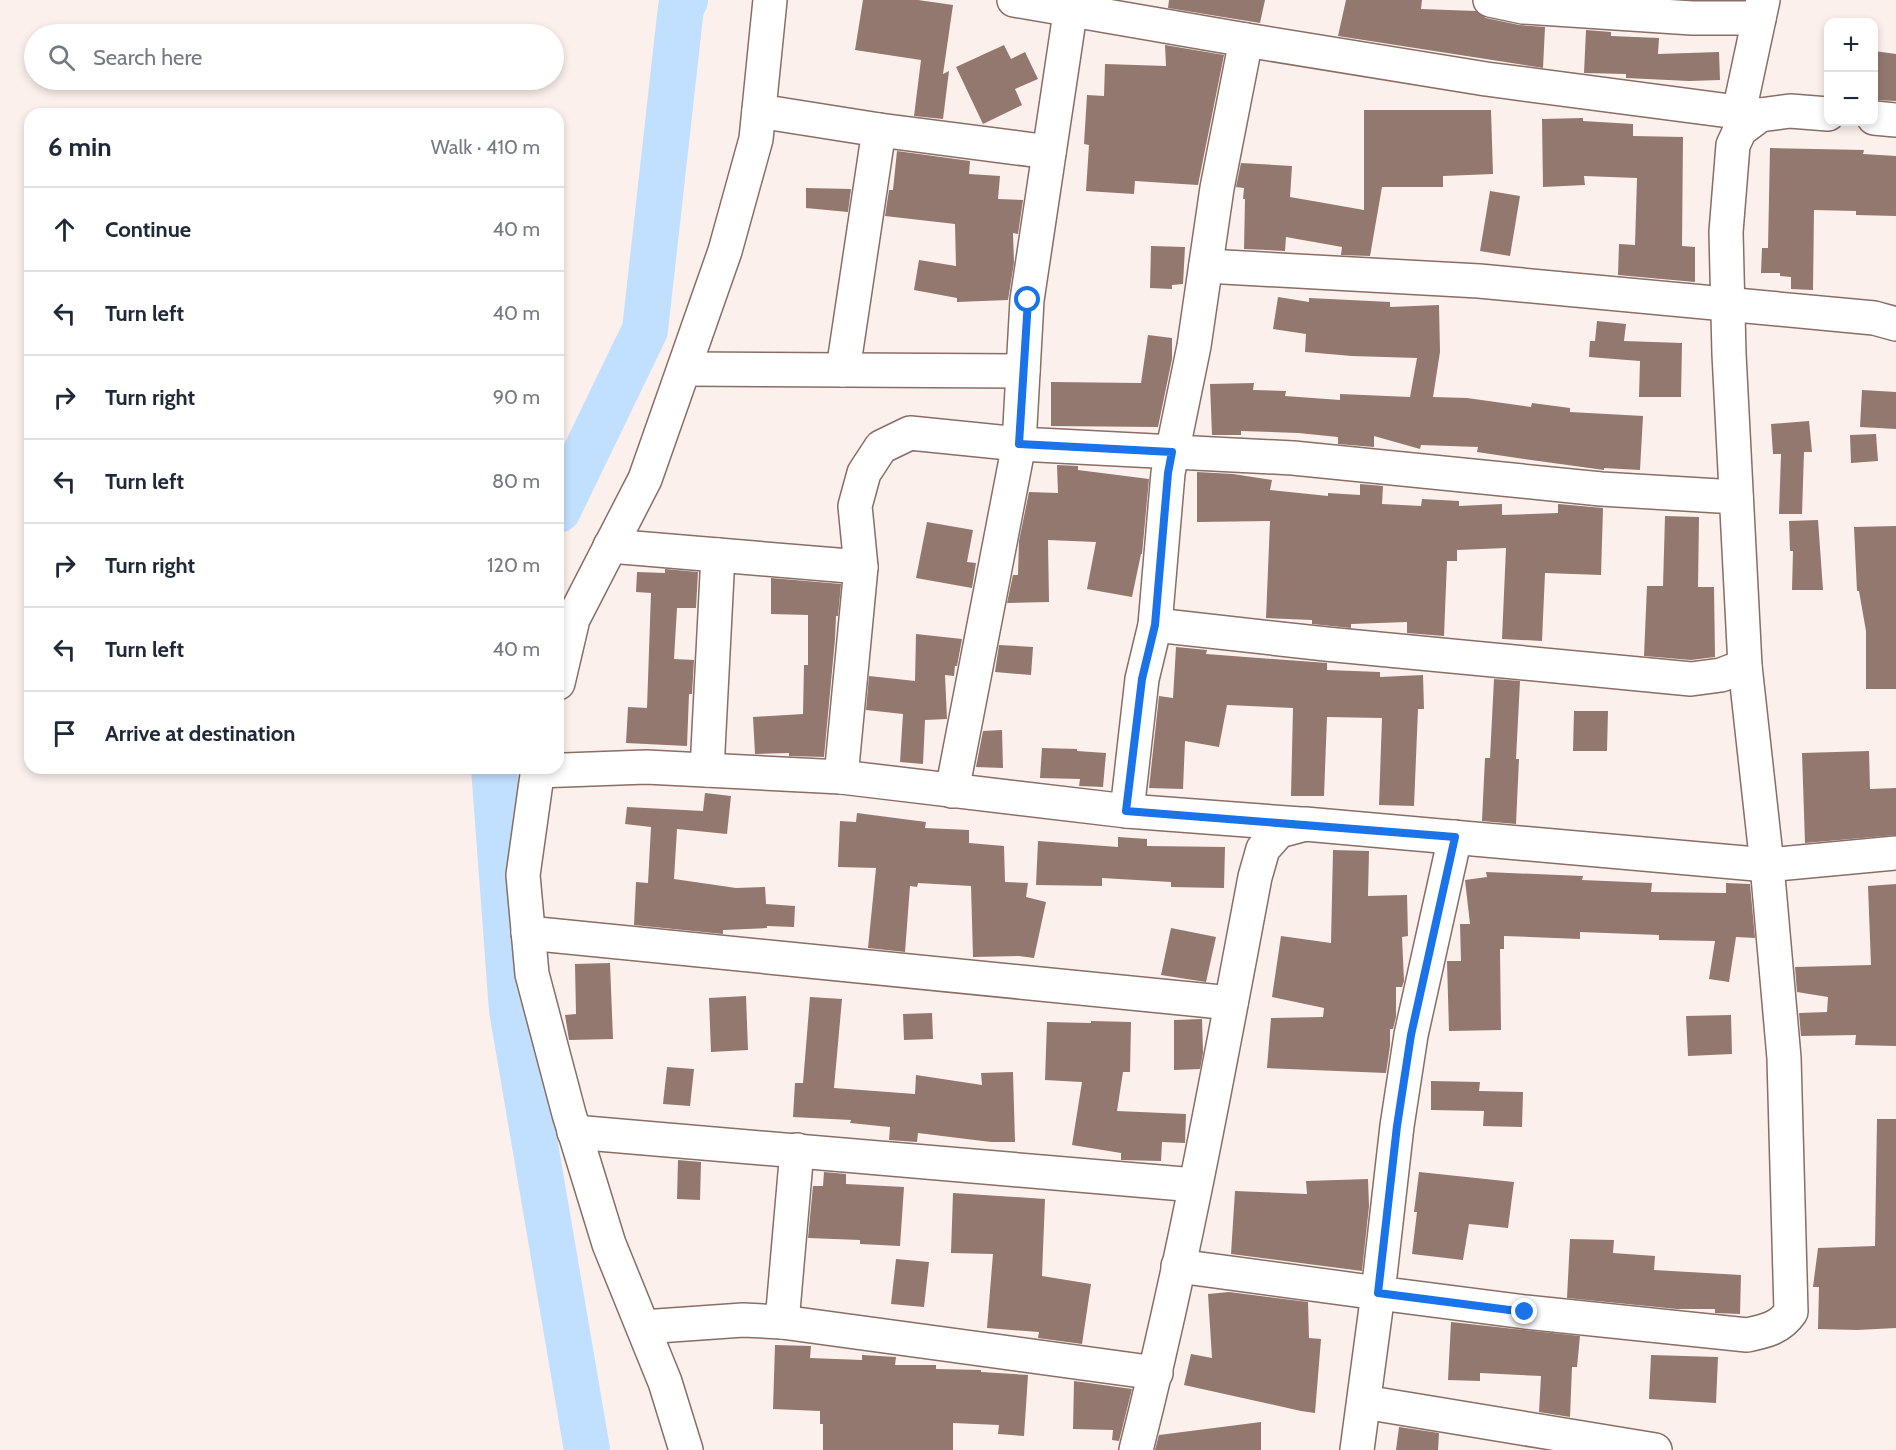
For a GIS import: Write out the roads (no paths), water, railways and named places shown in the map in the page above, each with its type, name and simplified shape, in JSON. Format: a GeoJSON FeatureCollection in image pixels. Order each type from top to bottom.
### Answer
{"type":"FeatureCollection","features":[{"type":"Feature","properties":{"kind":"street"},"geometry":{"type":"LineString","coordinates":[[564,657],[573,619],[645,479],[725,251],[756,139],[770,0]]}},
{"type":"Feature","properties":{"kind":"street"},"geometry":{"type":"LineString","coordinates":[[1014,0],[1071,5],[1246,40],[1486,79],[1750,114],[1790,111],[1824,114]]}},
{"type":"Feature","properties":{"kind":"street"},"geometry":{"type":"LineString","coordinates":[[1178,1266],[1525,1312],[1747,1335],[1768,1331],[1784,1322],[1791,1312],[1784,1058],[1767,865],[1745,666],[1726,305],[1726,232],[1733,145],[1750,114],[1761,9],[1658,16],[1523,6],[1490,0]]}},
{"type":"Feature","properties":{"kind":"street"},"geometry":{"type":"LineString","coordinates":[[952,791],[1019,444],[1028,300],[1071,5]]}},
{"type":"Feature","properties":{"kind":"street"},"geometry":{"type":"LineString","coordinates":[[1126,811],[1142,679],[1155,625],[1168,473],[1194,346],[1218,188],[1246,40]]}},
{"type":"Feature","properties":{"kind":"street"},"geometry":{"type":"LineString","coordinates":[[759,111],[879,130],[1049,152]]}},
{"type":"Feature","properties":{"kind":"street"},"geometry":{"type":"LineString","coordinates":[[1878,118],[1896,120]]}},
{"type":"Feature","properties":{"kind":"street"},"geometry":{"type":"LineString","coordinates":[[843,370],[879,130]]}},
{"type":"Feature","properties":{"kind":"street"},"geometry":{"type":"LineString","coordinates":[[1206,266],[1479,281],[1874,318],[1896,324]]}},
{"type":"Feature","properties":{"kind":"street"},"geometry":{"type":"LineString","coordinates":[[684,369],[1023,371]]}},
{"type":"Feature","properties":{"kind":"street"},"geometry":{"type":"LineString","coordinates":[[841,777],[861,567],[855,506],[864,473],[881,447],[910,433],[1019,444],[1293,458],[1601,489],[1736,497]]}},
{"type":"Feature","properties":{"kind":"street"},"geometry":{"type":"LineString","coordinates":[[610,546],[861,567]]}},
{"type":"Feature","properties":{"kind":"street"},"geometry":{"type":"LineString","coordinates":[[707,770],[718,555]]}},
{"type":"Feature","properties":{"kind":"street"},"geometry":{"type":"LineString","coordinates":[[1155,625],[1691,679],[1721,675],[1745,666]]}},
{"type":"Feature","properties":{"kind":"street"},"geometry":{"type":"LineString","coordinates":[[564,769],[646,767],[841,777],[1126,811],[1305,824],[1767,865],[1896,853]]}},
{"type":"Feature","properties":{"kind":"street"},"geometry":{"type":"LineString","coordinates":[[537,774],[523,875],[532,974],[574,1132],[609,1244],[665,1382],[686,1450]]}},
{"type":"Feature","properties":{"kind":"street"},"geometry":{"type":"LineString","coordinates":[[1136,1450],[1156,1373],[1263,849],[1279,831],[1305,824]]}},
{"type":"Feature","properties":{"kind":"street"},"geometry":{"type":"LineString","coordinates":[[1358,1450],[1397,1126],[1411,1035],[1455,837]]}},
{"type":"Feature","properties":{"kind":"street"},"geometry":{"type":"LineString","coordinates":[[528,933],[1231,1003]]}},
{"type":"Feature","properties":{"kind":"street"},"geometry":{"type":"LineString","coordinates":[[574,1132],[1195,1185]]}},
{"type":"Feature","properties":{"kind":"street"},"geometry":{"type":"LineString","coordinates":[[782,1323],[796,1150]]}},
{"type":"Feature","properties":{"kind":"street"},"geometry":{"type":"LineString","coordinates":[[643,1327],[743,1320],[782,1323],[1156,1373]]}},
{"type":"Feature","properties":{"kind":"street"},"geometry":{"type":"LineString","coordinates":[[1364,1402],[1655,1450]]}},
{"type":"Feature","properties":{"kind":"waterway"},"geometry":{"type":"LineString","coordinates":[[564,498],[645,330],[681,7],[685,0]]}},
{"type":"Feature","properties":{"kind":"waterway"},"geometry":{"type":"LineString","coordinates":[[494,774],[512,1010],[587,1450]]}}]}
